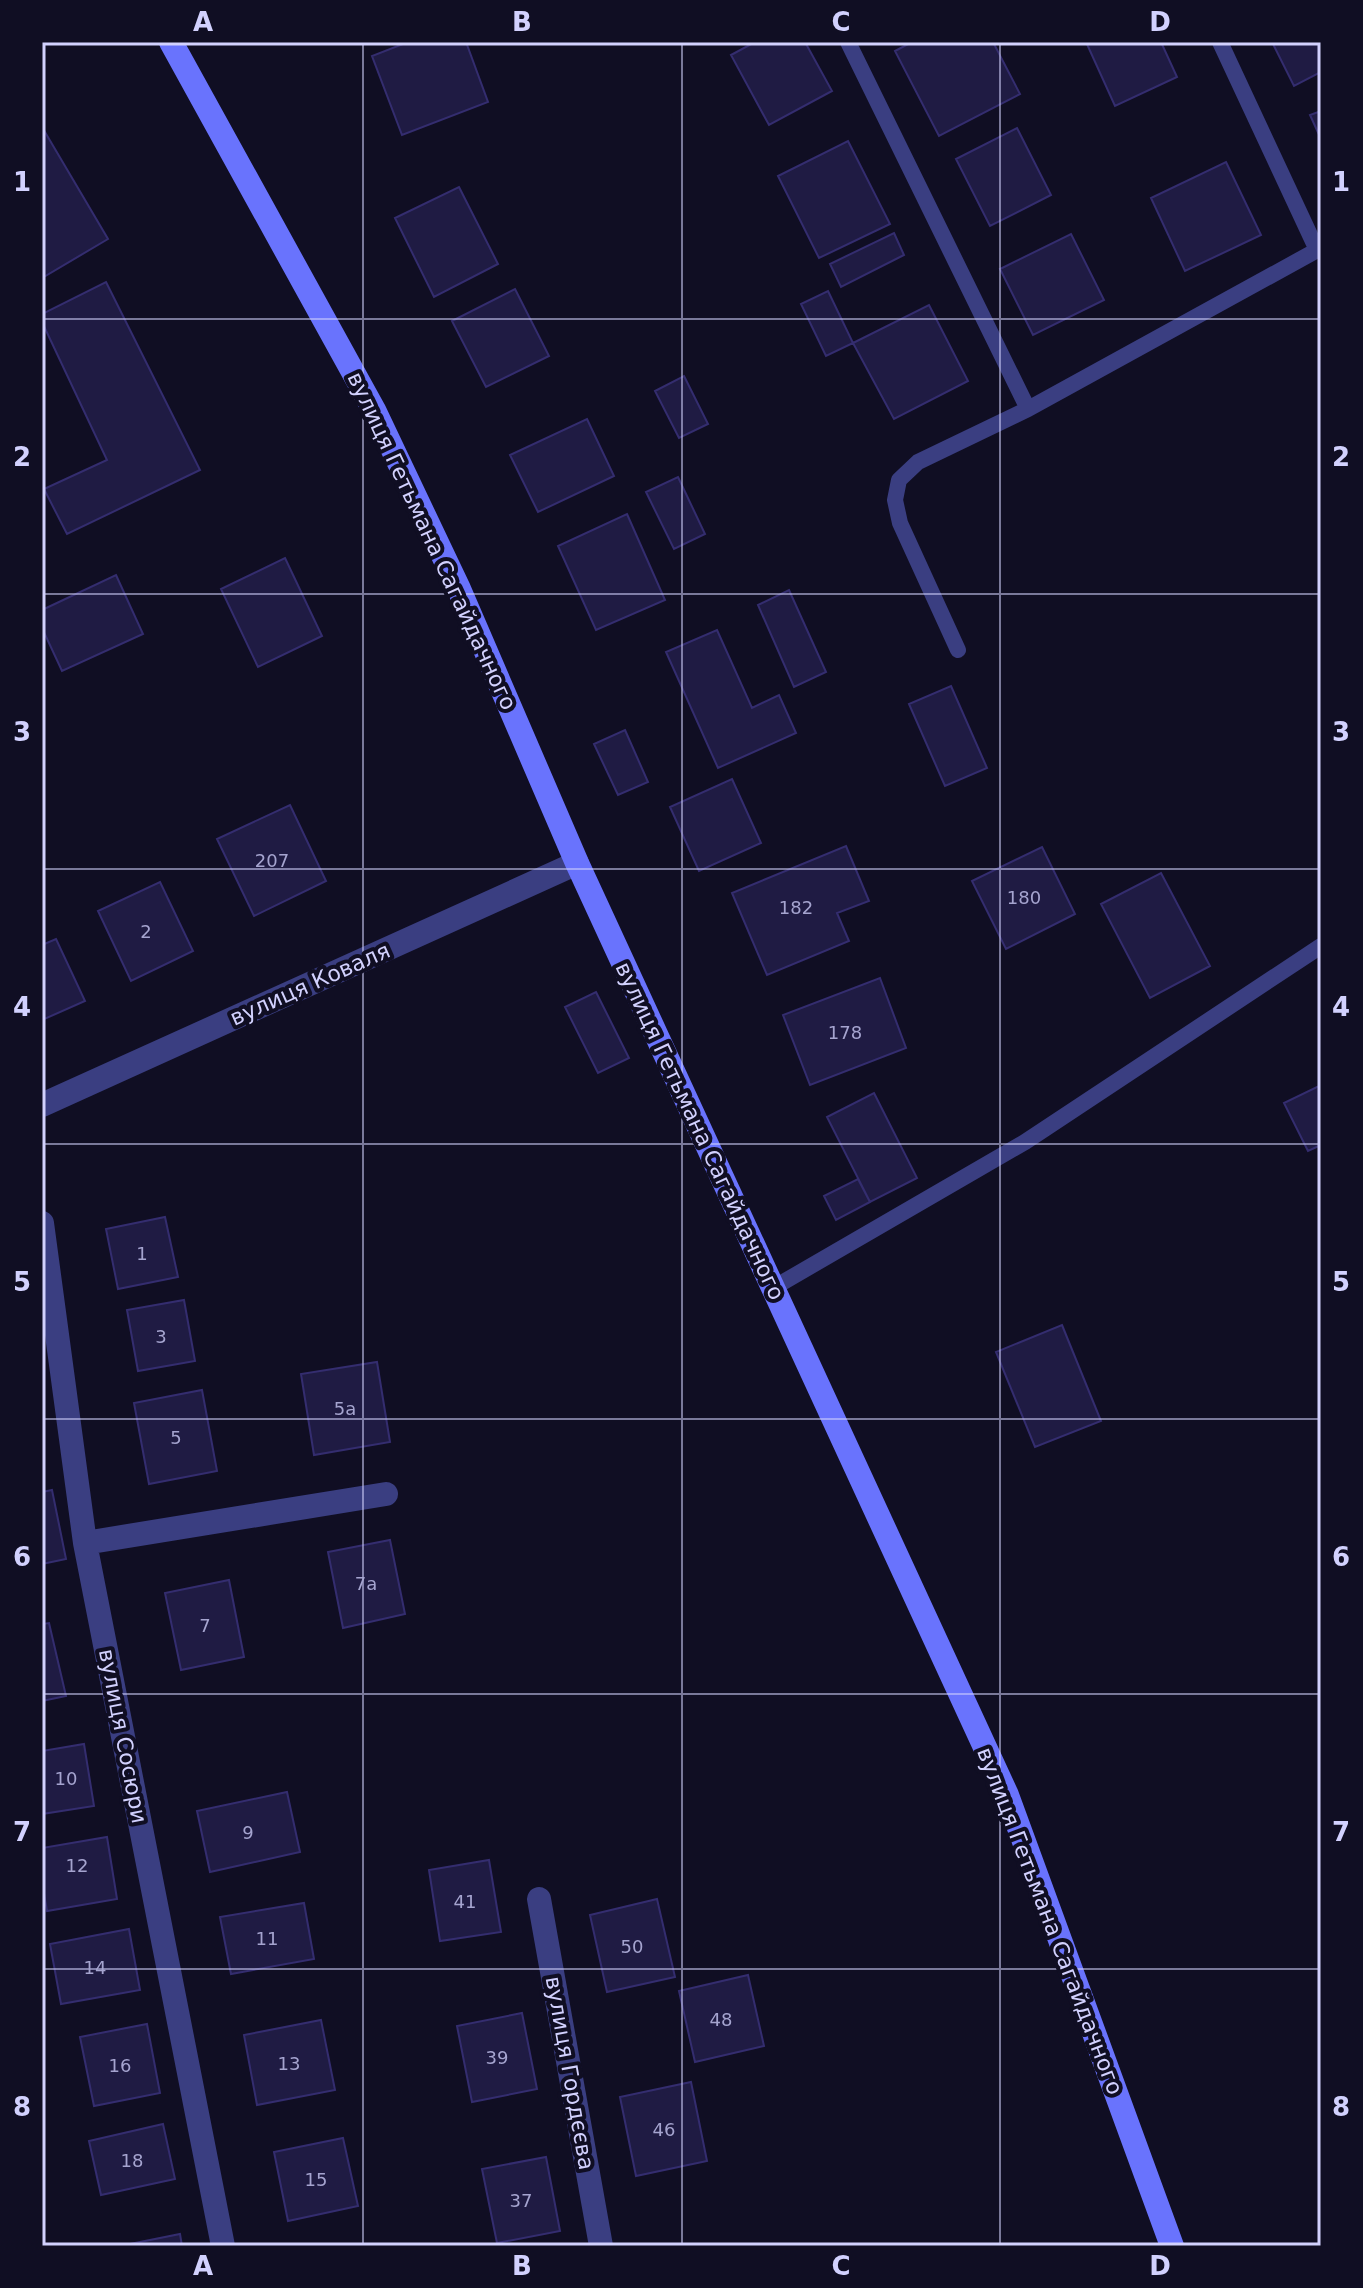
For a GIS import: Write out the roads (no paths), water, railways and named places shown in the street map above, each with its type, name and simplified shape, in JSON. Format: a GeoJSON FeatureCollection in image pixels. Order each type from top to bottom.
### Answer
{"type":"FeatureCollection","features":[{"type":"Feature","properties":{"kind":"main road","name":"вулиця Гетьмана Сагайдачного"},"geometry":{"type":"LineString","coordinates":[[171,42],[374,410],[459,589],[577,863],[1007,1795],[1172,2246]]}},
{"type":"Feature","properties":{"kind":"street","name":"вулиця Коваля"},"geometry":{"type":"LineString","coordinates":[[42,1105],[577,863]]}},
{"type":"Feature","properties":{"kind":"street","name":"вулиця Сосюри"},"geometry":{"type":"LineString","coordinates":[[42,1223],[85,1543],[223,2246]]}},
{"type":"Feature","properties":{"kind":"street"},"geometry":{"type":"LineString","coordinates":[[85,1543],[386,1494]]}},
{"type":"Feature","properties":{"kind":"street","name":"вулиця Гордєєва"},"geometry":{"type":"LineString","coordinates":[[539,1899],[601,2246]]}},
{"type":"Feature","properties":{"kind":"lane"},"geometry":{"type":"LineString","coordinates":[[848,42],[1028,409]]}},
{"type":"Feature","properties":{"kind":"lane"},"geometry":{"type":"LineString","coordinates":[[958,650],[900,523],[895,500],[899,480],[918,462],[1028,409],[1319,249],[1220,42]]}},
{"type":"Feature","properties":{"kind":"lane"},"geometry":{"type":"LineString","coordinates":[[773,1288],[1025,1142],[1321,946]]}}]}
